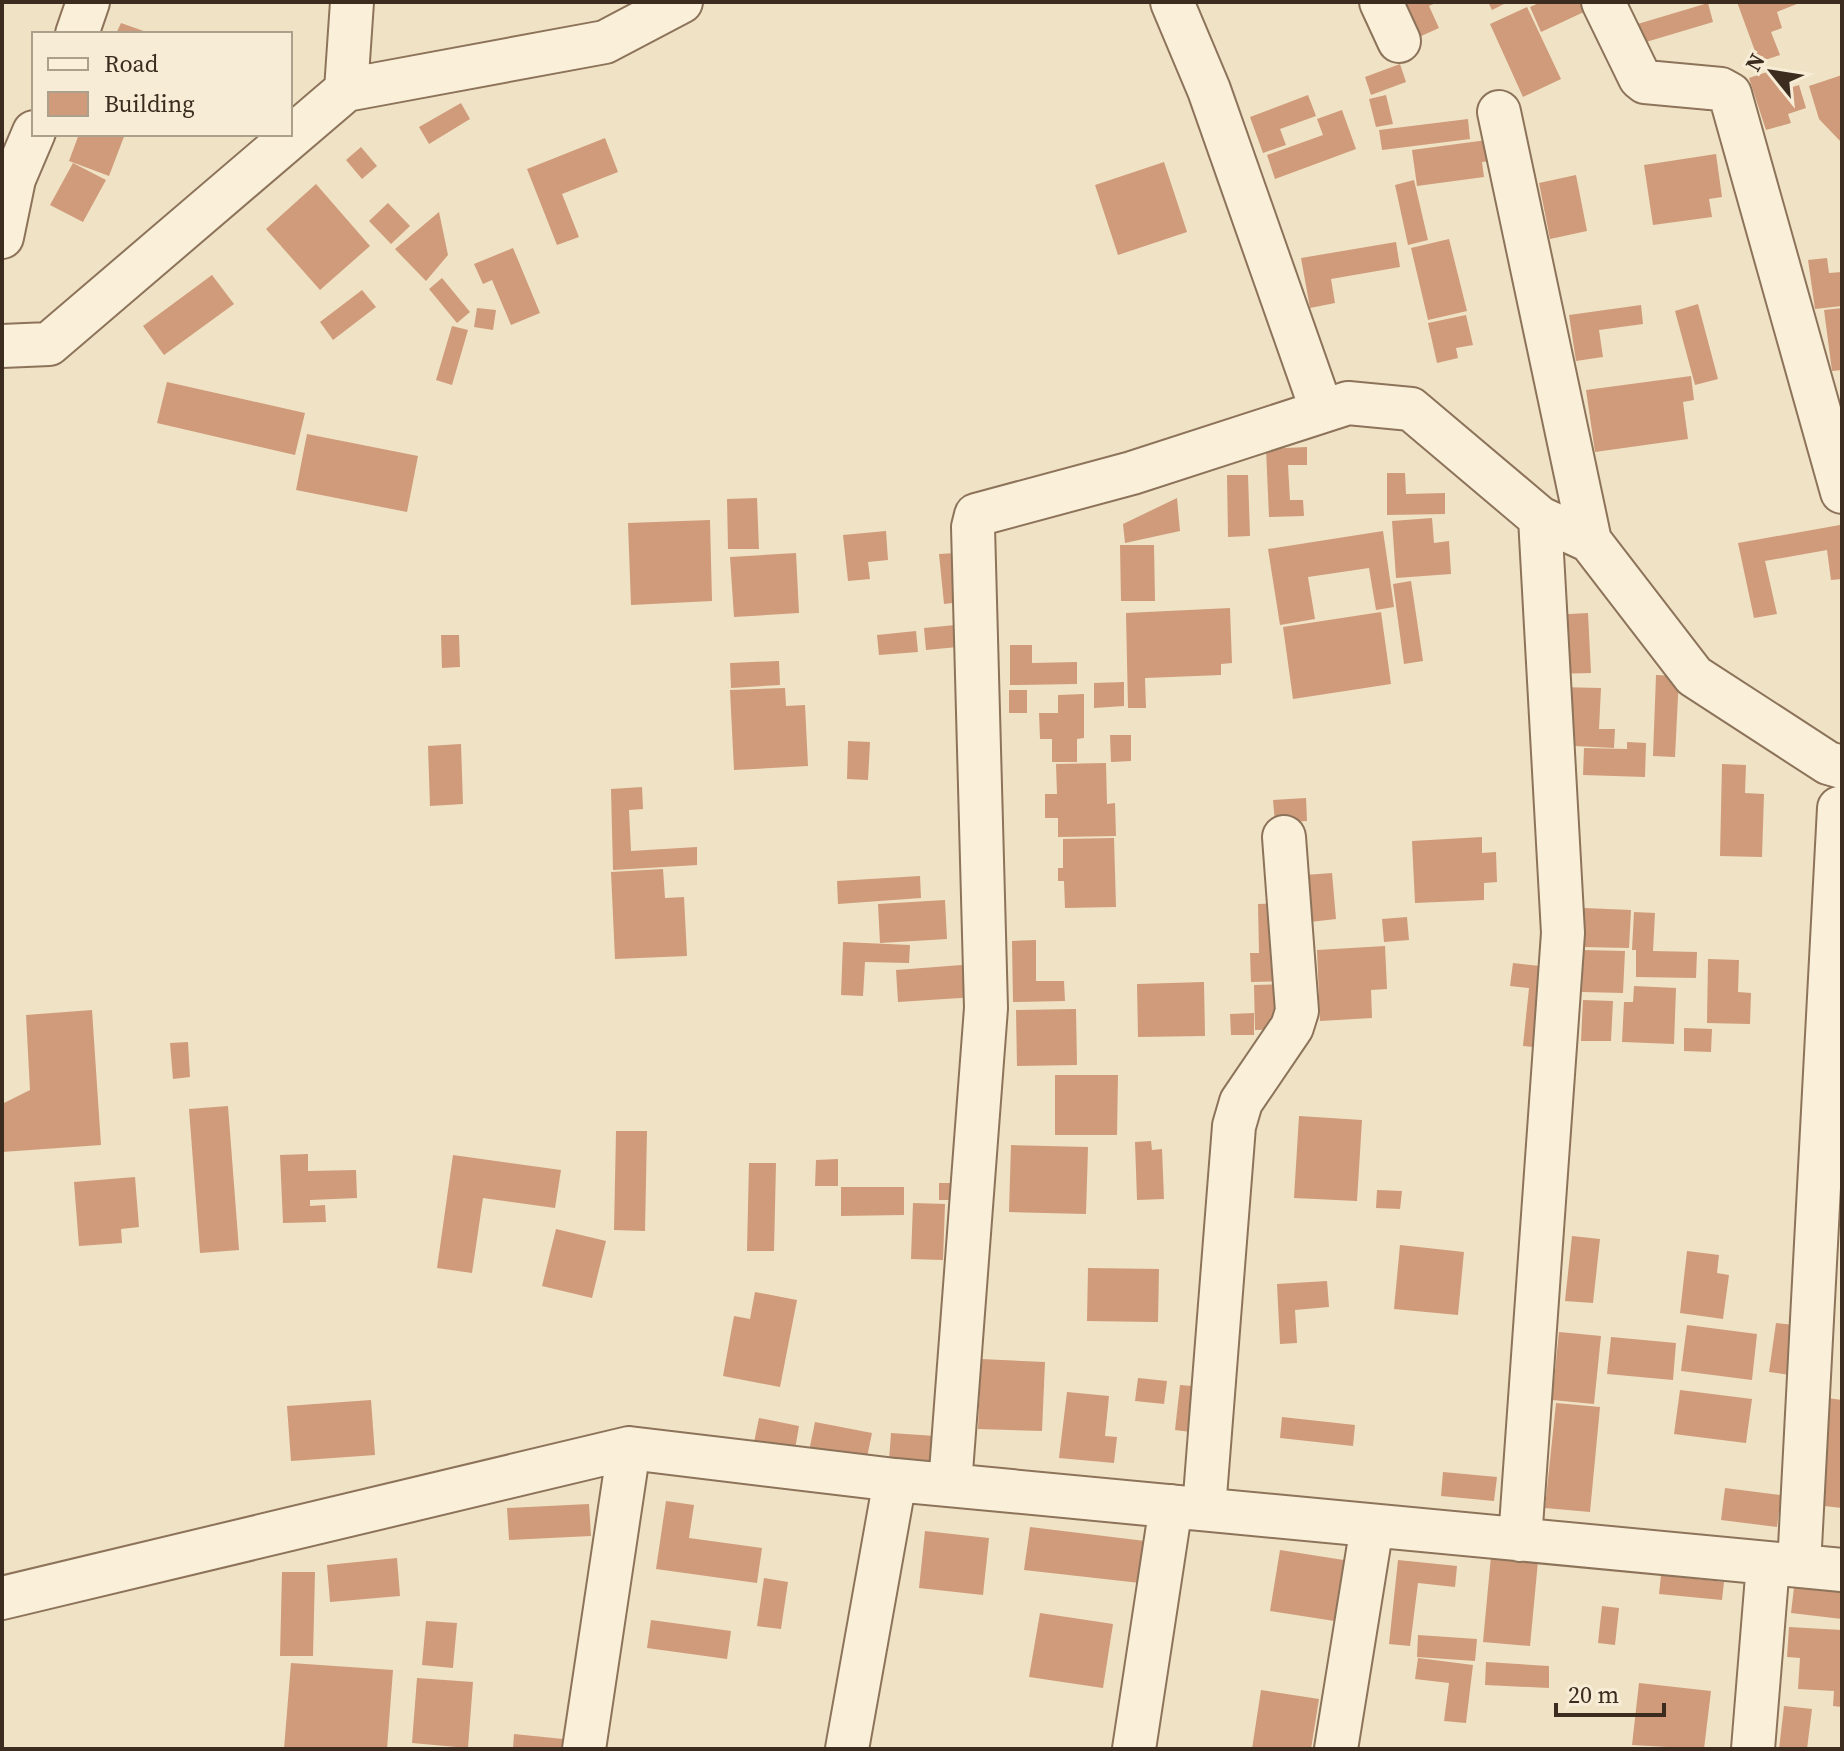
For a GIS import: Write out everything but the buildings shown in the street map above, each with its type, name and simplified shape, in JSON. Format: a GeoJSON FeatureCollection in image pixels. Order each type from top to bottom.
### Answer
{"type":"FeatureCollection","features":[{"type":"Feature","properties":{"kind":"street"},"geometry":{"type":"LineString","coordinates":[[78,32],[88,2]]}},
{"type":"Feature","properties":{"kind":"street"},"geometry":{"type":"LineString","coordinates":[[346,90],[352,2]]}},
{"type":"Feature","properties":{"kind":"street"},"geometry":{"type":"LineString","coordinates":[[2,346],[49,344],[346,90],[605,42],[681,2]]}},
{"type":"Feature","properties":{"kind":"street"},"geometry":{"type":"LineString","coordinates":[[1172,2],[1209,90],[1322,411]]}},
{"type":"Feature","properties":{"kind":"street"},"geometry":{"type":"LineString","coordinates":[[1381,2],[1399,41]]}},
{"type":"Feature","properties":{"kind":"street"},"geometry":{"type":"LineString","coordinates":[[1603,2],[1640,78],[1645,82],[1721,89],[1730,94],[1842,492]]}},
{"type":"Feature","properties":{"kind":"street"},"geometry":{"type":"LineString","coordinates":[[1499,112],[1590,541],[1694,676],[1828,763],[1842,767]]}},
{"type":"Feature","properties":{"kind":"street"},"geometry":{"type":"LineString","coordinates":[[2,237],[14,179],[32,136]]}},
{"type":"Feature","properties":{"kind":"street"},"geometry":{"type":"LineString","coordinates":[[950,1485],[986,1008],[973,527],[976,515],[1132,473],[1348,403],[1411,409],[1540,518],[1590,541]]}},
{"type":"Feature","properties":{"kind":"street"},"geometry":{"type":"LineString","coordinates":[[1520,1540],[1563,933],[1540,518]]}},
{"type":"Feature","properties":{"kind":"street"},"geometry":{"type":"LineString","coordinates":[[1753,1749],[1784,1565],[1839,808]]}},
{"type":"Feature","properties":{"kind":"street"},"geometry":{"type":"LineString","coordinates":[[1134,1749],[1187,1508],[1234,1126],[1241,1102],[1292,1027],[1297,1011],[1284,837]]}},
{"type":"Feature","properties":{"kind":"street"},"geometry":{"type":"LineString","coordinates":[[2,1598],[629,1448],[895,1480],[1842,1570]]}},
{"type":"Feature","properties":{"kind":"street"},"geometry":{"type":"LineString","coordinates":[[584,1749],[629,1448]]}},
{"type":"Feature","properties":{"kind":"street"},"geometry":{"type":"LineString","coordinates":[[847,1749],[895,1480]]}},
{"type":"Feature","properties":{"kind":"street"},"geometry":{"type":"LineString","coordinates":[[1336,1749],[1372,1526]]}}]}
